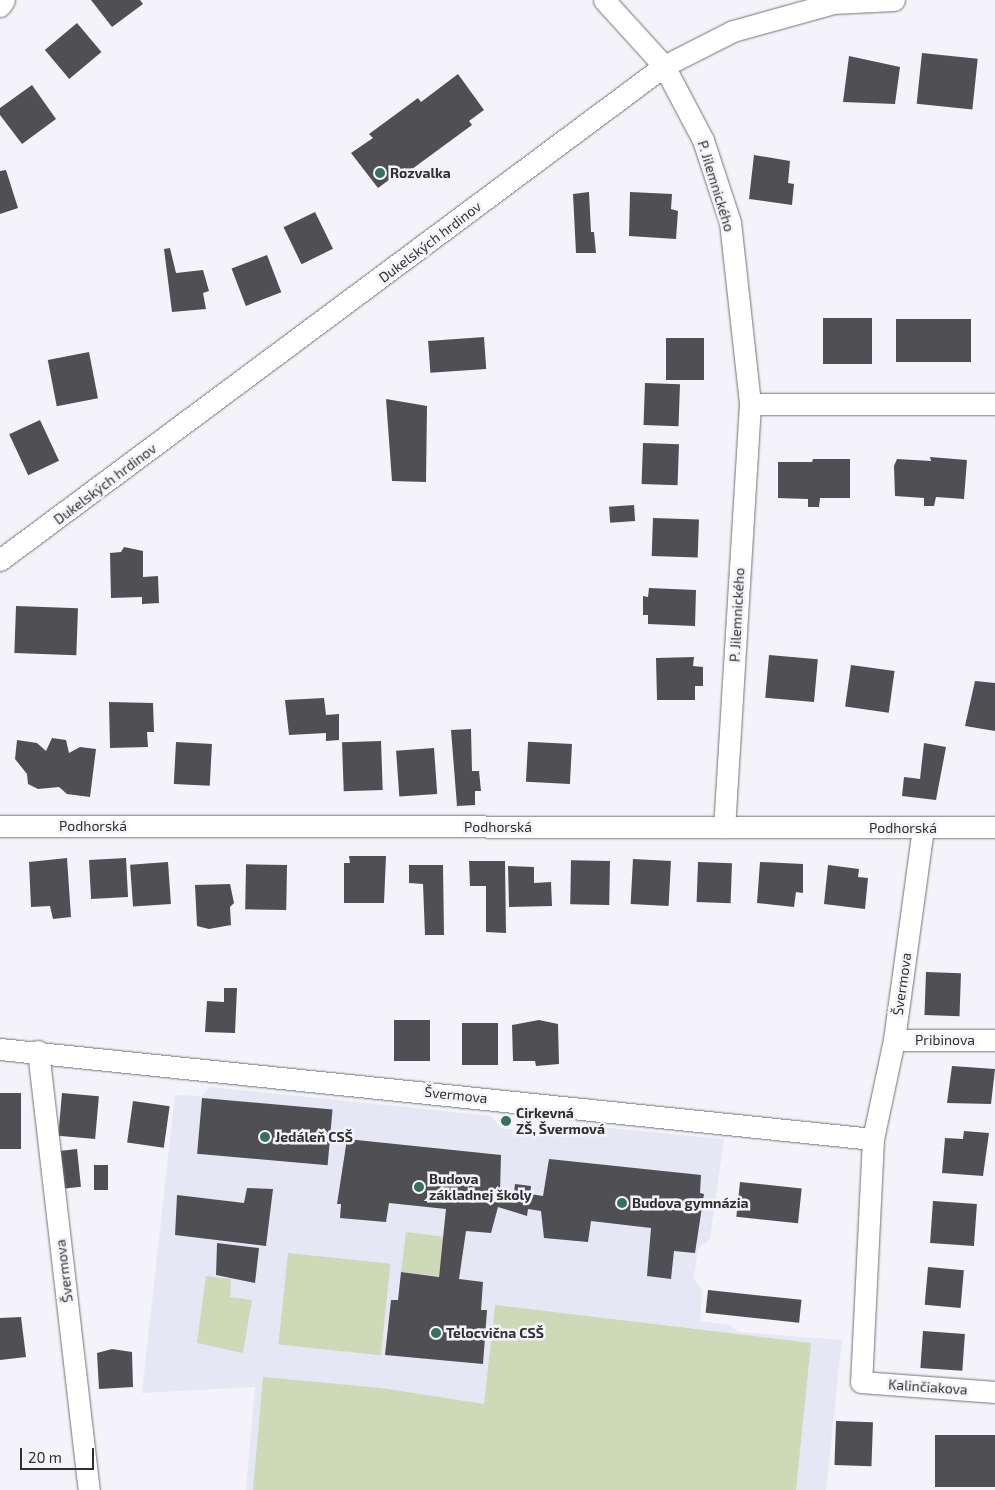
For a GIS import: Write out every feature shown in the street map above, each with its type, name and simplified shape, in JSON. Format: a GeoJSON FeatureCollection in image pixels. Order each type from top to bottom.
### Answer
{"type":"FeatureCollection","features":[{"type":"Feature","properties":{"kind":"street"},"geometry":{"type":"LineString","coordinates":[[0,6],[4,0]]}},
{"type":"Feature","properties":{"kind":"street","name":"P. Jilemnického"},"geometry":{"type":"LineString","coordinates":[[604,0],[664,66],[703,140],[730,222],[750,404],[724,827]]}},
{"type":"Feature","properties":{"kind":"street","name":"Dukelských hrdinov"},"geometry":{"type":"LineString","coordinates":[[0,560],[664,66],[733,31],[833,3],[894,0]]}},
{"type":"Feature","properties":{"kind":"street"},"geometry":{"type":"LineString","coordinates":[[750,404],[995,404]]}},
{"type":"Feature","properties":{"kind":"street","name":"Podhorská"},"geometry":{"type":"LineString","coordinates":[[0,826],[995,827]]}},
{"type":"Feature","properties":{"kind":"street","name":"Švermova"},"geometry":{"type":"LineString","coordinates":[[861,1382],[873,1139],[894,1040],[923,828]]}},
{"type":"Feature","properties":{"kind":"street","name":"Pribinova"},"geometry":{"type":"LineString","coordinates":[[894,1040],[995,1040]]}},
{"type":"Feature","properties":{"kind":"street","name":"Švermova"},"geometry":{"type":"LineString","coordinates":[[0,1049],[38,1051],[873,1139]]}},
{"type":"Feature","properties":{"kind":"street","name":"Švermova"},"geometry":{"type":"LineString","coordinates":[[38,1051],[90,1490]]}},
{"type":"Feature","properties":{"kind":"street","name":"Kalinčiakova"},"geometry":{"type":"LineString","coordinates":[[861,1382],[995,1392]]}},
{"type":"Feature","properties":{"kind":"shaded area"},"geometry":{"type":"Polygon","coordinates":[[[210,1087],[491,1116],[501,1128],[553,1135],[567,1124],[724,1139],[710,1239],[698,1249],[694,1278],[702,1291],[700,1321],[730,1325],[739,1332],[842,1340],[826,1490],[246,1490],[255,1387],[142,1393],[175,1095],[202,1096],[210,1087]]]}},
{"type":"Feature","properties":{"kind":"green space"},"geometry":{"type":"Polygon","coordinates":[[[406,1232],[444,1237],[439,1276],[401,1272],[406,1232]]]}},
{"type":"Feature","properties":{"kind":"green space"},"geometry":{"type":"Polygon","coordinates":[[[288,1253],[390,1264],[381,1355],[278,1344],[288,1253]]]}},
{"type":"Feature","properties":{"kind":"green space"},"geometry":{"type":"Polygon","coordinates":[[[206,1276],[231,1279],[230,1297],[252,1300],[243,1353],[197,1343],[206,1276]]]}},
{"type":"Feature","properties":{"kind":"green space"},"geometry":{"type":"Polygon","coordinates":[[[495,1305],[811,1343],[796,1490],[253,1490],[263,1377],[381,1388],[484,1404],[495,1305]]]}},
{"type":"Feature","properties":{"kind":"building"},"geometry":{"type":"Polygon","coordinates":[[[91,0],[140,0],[143,4],[112,27],[91,0]]]}},
{"type":"Feature","properties":{"kind":"building"},"geometry":{"type":"Polygon","coordinates":[[[77,23],[101,52],[69,79],[45,50],[77,23]]]}},
{"type":"Feature","properties":{"kind":"building"},"geometry":{"type":"Polygon","coordinates":[[[922,53],[978,59],[972,110],[917,104],[922,53]]]}},
{"type":"Feature","properties":{"kind":"building"},"geometry":{"type":"Polygon","coordinates":[[[849,56],[900,67],[895,104],[843,102],[849,56]]]}},
{"type":"Feature","properties":{"kind":"building"},"geometry":{"type":"Polygon","coordinates":[[[458,74],[484,110],[469,121],[472,125],[408,172],[405,168],[378,188],[351,153],[373,138],[369,134],[418,98],[421,102],[458,74]]]}},
{"type":"Feature","properties":{"kind":"building"},"geometry":{"type":"Polygon","coordinates":[[[32,85],[56,119],[22,144],[0,115],[0,108],[32,85]]]}},
{"type":"Feature","properties":{"kind":"building"},"geometry":{"type":"Polygon","coordinates":[[[754,155],[790,161],[788,183],[794,184],[792,205],[749,199],[754,155]]]}},
{"type":"Feature","properties":{"kind":"building"},"geometry":{"type":"Polygon","coordinates":[[[6,170],[18,208],[0,214],[0,171],[6,170]]]}},
{"type":"Feature","properties":{"kind":"building"},"geometry":{"type":"Polygon","coordinates":[[[589,192],[591,232],[594,232],[596,253],[576,253],[573,194],[589,192]]]}},
{"type":"Feature","properties":{"kind":"building"},"geometry":{"type":"Polygon","coordinates":[[[630,192],[672,194],[671,209],[678,211],[676,239],[629,236],[630,192]]]}},
{"type":"Feature","properties":{"kind":"building"},"geometry":{"type":"Polygon","coordinates":[[[315,212],[333,249],[302,264],[284,227],[315,212]]]}},
{"type":"Feature","properties":{"kind":"building"},"geometry":{"type":"Polygon","coordinates":[[[170,248],[176,273],[203,270],[209,291],[203,293],[206,309],[172,312],[164,249],[170,248]]]}},
{"type":"Feature","properties":{"kind":"building"},"geometry":{"type":"Polygon","coordinates":[[[267,255],[281,292],[246,306],[232,269],[267,255]]]}},
{"type":"Feature","properties":{"kind":"building"},"geometry":{"type":"Polygon","coordinates":[[[823,318],[872,318],[872,364],[823,364],[823,318]]]}},
{"type":"Feature","properties":{"kind":"building"},"geometry":{"type":"Polygon","coordinates":[[[896,319],[971,319],[971,362],[896,362],[896,319]]]}},
{"type":"Feature","properties":{"kind":"building"},"geometry":{"type":"Polygon","coordinates":[[[484,337],[486,369],[430,373],[428,341],[484,337]]]}},
{"type":"Feature","properties":{"kind":"building"},"geometry":{"type":"Polygon","coordinates":[[[666,338],[704,338],[704,380],[666,380],[666,338]]]}},
{"type":"Feature","properties":{"kind":"building"},"geometry":{"type":"Polygon","coordinates":[[[89,352],[98,398],[57,406],[48,360],[89,352]]]}},
{"type":"Feature","properties":{"kind":"building"},"geometry":{"type":"Polygon","coordinates":[[[645,383],[680,384],[679,426],[644,425],[645,383]]]}},
{"type":"Feature","properties":{"kind":"building"},"geometry":{"type":"Polygon","coordinates":[[[386,399],[427,406],[426,482],[392,481],[386,399]]]}},
{"type":"Feature","properties":{"kind":"building"},"geometry":{"type":"Polygon","coordinates":[[[40,420],[59,461],[28,475],[9,434],[40,420]]]}},
{"type":"Feature","properties":{"kind":"building"},"geometry":{"type":"Polygon","coordinates":[[[643,443],[679,444],[678,485],[642,484],[643,443]]]}},
{"type":"Feature","properties":{"kind":"building"},"geometry":{"type":"Polygon","coordinates":[[[930,457],[967,460],[964,499],[936,497],[934,506],[924,506],[924,498],[895,496],[894,466],[897,459],[931,461],[930,457]]]}},
{"type":"Feature","properties":{"kind":"building"},"geometry":{"type":"Polygon","coordinates":[[[813,459],[850,459],[850,498],[820,498],[819,507],[808,507],[808,499],[778,498],[778,462],[812,462],[813,459]]]}},
{"type":"Feature","properties":{"kind":"building"},"geometry":{"type":"Polygon","coordinates":[[[634,505],[635,521],[610,523],[609,507],[634,505]]]}},
{"type":"Feature","properties":{"kind":"building"},"geometry":{"type":"Polygon","coordinates":[[[653,518],[699,520],[698,558],[652,556],[653,518]]]}},
{"type":"Feature","properties":{"kind":"building"},"geometry":{"type":"Polygon","coordinates":[[[124,547],[143,551],[143,577],[158,576],[159,603],[142,604],[142,597],[111,598],[110,553],[121,552],[124,547]]]}},
{"type":"Feature","properties":{"kind":"building"},"geometry":{"type":"Polygon","coordinates":[[[649,588],[696,590],[695,626],[648,624],[648,615],[643,615],[643,596],[648,597],[649,588]]]}},
{"type":"Feature","properties":{"kind":"building"},"geometry":{"type":"Polygon","coordinates":[[[16,606],[78,608],[76,655],[14,653],[16,606]]]}},
{"type":"Feature","properties":{"kind":"building"},"geometry":{"type":"Polygon","coordinates":[[[769,655],[818,659],[814,702],[765,698],[769,655]]]}},
{"type":"Feature","properties":{"kind":"building"},"geometry":{"type":"Polygon","coordinates":[[[694,657],[693,666],[703,667],[703,686],[695,686],[695,700],[657,700],[656,658],[694,657]]]}},
{"type":"Feature","properties":{"kind":"building"},"geometry":{"type":"Polygon","coordinates":[[[851,665],[895,671],[889,713],[845,707],[851,665]]]}},
{"type":"Feature","properties":{"kind":"building"},"geometry":{"type":"Polygon","coordinates":[[[975,681],[995,683],[995,731],[965,726],[975,681]]]}},
{"type":"Feature","properties":{"kind":"building"},"geometry":{"type":"Polygon","coordinates":[[[324,698],[326,715],[339,714],[339,740],[326,741],[326,733],[289,735],[285,700],[324,698]]]}},
{"type":"Feature","properties":{"kind":"building"},"geometry":{"type":"Polygon","coordinates":[[[109,702],[153,703],[154,732],[147,732],[148,747],[110,748],[109,702]]]}},
{"type":"Feature","properties":{"kind":"building"},"geometry":{"type":"Polygon","coordinates":[[[471,729],[472,771],[479,771],[481,791],[475,791],[475,805],[457,806],[451,730],[471,729]]]}},
{"type":"Feature","properties":{"kind":"building"},"geometry":{"type":"Polygon","coordinates":[[[52,738],[66,740],[69,753],[80,747],[96,749],[90,797],[67,794],[59,787],[38,789],[28,784],[27,774],[15,759],[17,740],[37,743],[46,751],[52,738]]]}},
{"type":"Feature","properties":{"kind":"building"},"geometry":{"type":"Polygon","coordinates":[[[381,741],[383,790],[344,791],[342,742],[381,741]]]}},
{"type":"Feature","properties":{"kind":"building"},"geometry":{"type":"Polygon","coordinates":[[[176,742],[212,744],[210,786],[174,784],[176,742]]]}},
{"type":"Feature","properties":{"kind":"building"},"geometry":{"type":"Polygon","coordinates":[[[528,742],[572,744],[570,784],[526,782],[528,742]]]}},
{"type":"Feature","properties":{"kind":"building"},"geometry":{"type":"Polygon","coordinates":[[[924,743],[946,747],[936,800],[902,796],[904,777],[920,779],[924,743]]]}},
{"type":"Feature","properties":{"kind":"building"},"geometry":{"type":"Polygon","coordinates":[[[434,748],[437,794],[399,797],[396,751],[434,748]]]}},
{"type":"Feature","properties":{"kind":"building"},"geometry":{"type":"Polygon","coordinates":[[[349,856],[386,856],[384,903],[344,903],[344,863],[350,863],[349,856]]]}},
{"type":"Feature","properties":{"kind":"building"},"geometry":{"type":"Polygon","coordinates":[[[67,858],[71,917],[53,919],[50,906],[31,907],[29,862],[67,858]]]}},
{"type":"Feature","properties":{"kind":"building"},"geometry":{"type":"Polygon","coordinates":[[[126,858],[128,897],[91,899],[89,860],[126,858]]]}},
{"type":"Feature","properties":{"kind":"building"},"geometry":{"type":"Polygon","coordinates":[[[633,859],[671,861],[669,906],[631,904],[633,859]]]}},
{"type":"Feature","properties":{"kind":"building"},"geometry":{"type":"Polygon","coordinates":[[[571,860],[610,861],[609,905],[570,904],[571,860]]]}},
{"type":"Feature","properties":{"kind":"building"},"geometry":{"type":"Polygon","coordinates":[[[469,861],[505,861],[506,933],[486,932],[486,886],[470,886],[469,861]]]}},
{"type":"Feature","properties":{"kind":"building"},"geometry":{"type":"Polygon","coordinates":[[[168,862],[171,904],[133,907],[130,865],[168,862]]]}},
{"type":"Feature","properties":{"kind":"building"},"geometry":{"type":"Polygon","coordinates":[[[698,862],[732,863],[731,903],[697,902],[698,862]]]}},
{"type":"Feature","properties":{"kind":"building"},"geometry":{"type":"Polygon","coordinates":[[[760,862],[803,864],[803,893],[796,892],[794,907],[757,903],[760,862]]]}},
{"type":"Feature","properties":{"kind":"building"},"geometry":{"type":"Polygon","coordinates":[[[246,864],[287,865],[286,910],[245,909],[246,864]]]}},
{"type":"Feature","properties":{"kind":"building"},"geometry":{"type":"Polygon","coordinates":[[[409,865],[443,865],[444,935],[425,935],[423,884],[409,883],[409,865]]]}},
{"type":"Feature","properties":{"kind":"building"},"geometry":{"type":"Polygon","coordinates":[[[828,865],[859,869],[858,877],[868,878],[865,909],[824,904],[828,865]]]}},
{"type":"Feature","properties":{"kind":"building"},"geometry":{"type":"Polygon","coordinates":[[[508,866],[534,867],[534,883],[551,882],[552,906],[509,907],[508,866]]]}},
{"type":"Feature","properties":{"kind":"building"},"geometry":{"type":"Polygon","coordinates":[[[230,884],[234,903],[230,907],[231,925],[209,929],[197,926],[195,885],[230,884]]]}},
{"type":"Feature","properties":{"kind":"building"},"geometry":{"type":"Polygon","coordinates":[[[926,972],[961,973],[959,1016],[924,1015],[926,972]]]}},
{"type":"Feature","properties":{"kind":"building"},"geometry":{"type":"Polygon","coordinates":[[[224,988],[237,988],[235,1033],[205,1032],[207,1001],[224,1002],[224,988]]]}},
{"type":"Feature","properties":{"kind":"building"},"geometry":{"type":"Polygon","coordinates":[[[394,1020],[430,1020],[430,1061],[394,1061],[394,1020]]]}},
{"type":"Feature","properties":{"kind":"building"},"geometry":{"type":"Polygon","coordinates":[[[539,1020],[558,1024],[559,1064],[536,1066],[535,1061],[513,1061],[512,1025],[539,1020]]]}},
{"type":"Feature","properties":{"kind":"building"},"geometry":{"type":"Polygon","coordinates":[[[462,1023],[498,1023],[498,1065],[462,1065],[462,1023]]]}},
{"type":"Feature","properties":{"kind":"building"},"geometry":{"type":"Polygon","coordinates":[[[952,1066],[995,1069],[991,1104],[947,1103],[952,1066]]]}},
{"type":"Feature","properties":{"kind":"building"},"geometry":{"type":"Polygon","coordinates":[[[0,1093],[21,1093],[21,1149],[0,1149],[0,1093]]]}},
{"type":"Feature","properties":{"kind":"building"},"geometry":{"type":"Polygon","coordinates":[[[62,1093],[99,1096],[95,1139],[58,1136],[62,1093]]]}},
{"type":"Feature","properties":{"kind":"building","name":"Jedáleň CSŠ"},"geometry":{"type":"Polygon","coordinates":[[[202,1098],[333,1109],[328,1165],[197,1154],[202,1098]]]}},
{"type":"Feature","properties":{"kind":"building"},"geometry":{"type":"Polygon","coordinates":[[[133,1101],[170,1106],[164,1148],[127,1143],[133,1101]]]}},
{"type":"Feature","properties":{"kind":"building"},"geometry":{"type":"Polygon","coordinates":[[[964,1131],[989,1133],[983,1176],[942,1173],[945,1138],[963,1139],[964,1131]]]}},
{"type":"Feature","properties":{"kind":"building"},"geometry":{"type":"Polygon","coordinates":[[[347,1139],[501,1155],[500,1191],[514,1193],[515,1184],[531,1186],[530,1194],[543,1196],[549,1159],[701,1175],[700,1193],[704,1194],[695,1253],[674,1251],[671,1279],[647,1276],[651,1228],[591,1221],[588,1242],[544,1238],[541,1211],[528,1209],[527,1216],[498,1207],[491,1233],[466,1231],[459,1279],[483,1282],[481,1310],[487,1310],[483,1364],[385,1355],[391,1300],[398,1300],[401,1272],[439,1277],[446,1209],[389,1203],[386,1222],[340,1218],[341,1204],[337,1204],[347,1139]]]}},
{"type":"Feature","properties":{"kind":"building"},"geometry":{"type":"Polygon","coordinates":[[[77,1149],[81,1187],[63,1189],[59,1151],[77,1149]]]}},
{"type":"Feature","properties":{"kind":"building"},"geometry":{"type":"Polygon","coordinates":[[[94,1165],[108,1165],[108,1190],[94,1190],[94,1165]]]}},
{"type":"Feature","properties":{"kind":"building"},"geometry":{"type":"Polygon","coordinates":[[[740,1182],[802,1188],[798,1223],[736,1217],[740,1182]]]}},
{"type":"Feature","properties":{"kind":"building"},"geometry":{"type":"Polygon","coordinates":[[[247,1188],[273,1189],[266,1246],[175,1235],[177,1195],[244,1203],[247,1188]]]}},
{"type":"Feature","properties":{"kind":"building"},"geometry":{"type":"Polygon","coordinates":[[[933,1201],[977,1204],[974,1246],[930,1243],[933,1201]]]}},
{"type":"Feature","properties":{"kind":"building"},"geometry":{"type":"Polygon","coordinates":[[[217,1243],[259,1248],[255,1283],[216,1275],[217,1243]]]}},
{"type":"Feature","properties":{"kind":"building"},"geometry":{"type":"Polygon","coordinates":[[[928,1267],[964,1270],[961,1308],[925,1305],[928,1267]]]}},
{"type":"Feature","properties":{"kind":"building"},"geometry":{"type":"Polygon","coordinates":[[[708,1290],[801,1300],[799,1323],[706,1313],[708,1290]]]}},
{"type":"Feature","properties":{"kind":"building"},"geometry":{"type":"Polygon","coordinates":[[[21,1317],[26,1357],[0,1360],[0,1318],[21,1317]]]}},
{"type":"Feature","properties":{"kind":"building"},"geometry":{"type":"Polygon","coordinates":[[[923,1331],[965,1334],[962,1371],[920,1368],[923,1331]]]}},
{"type":"Feature","properties":{"kind":"building"},"geometry":{"type":"Polygon","coordinates":[[[112,1349],[132,1352],[133,1387],[99,1389],[97,1353],[112,1349]]]}},
{"type":"Feature","properties":{"kind":"building"},"geometry":{"type":"Polygon","coordinates":[[[836,1421],[873,1422],[871,1466],[834,1465],[836,1421]]]}},
{"type":"Feature","properties":{"kind":"building"},"geometry":{"type":"Polygon","coordinates":[[[935,1435],[995,1435],[995,1487],[935,1487],[935,1435]]]}},
{"type":"Feature","properties":{"kind":"place","name":"Rozvalka"},"geometry":{"type":"Point","coordinates":[380,173]}},
{"type":"Feature","properties":{"kind":"place","name":"Cirkevná ZŠ, Švermová"},"geometry":{"type":"Point","coordinates":[506,1121]}},
{"type":"Feature","properties":{"kind":"place","name":"Jedáleň CSŠ"},"geometry":{"type":"Point","coordinates":[265,1137]}},
{"type":"Feature","properties":{"kind":"place","name":"Budova základnej školy"},"geometry":{"type":"Point","coordinates":[419,1187]}},
{"type":"Feature","properties":{"kind":"place","name":"Budova gymnázia"},"geometry":{"type":"Point","coordinates":[622,1203]}},
{"type":"Feature","properties":{"kind":"place","name":"Telocvična CSŠ"},"geometry":{"type":"Point","coordinates":[436,1333]}}]}
